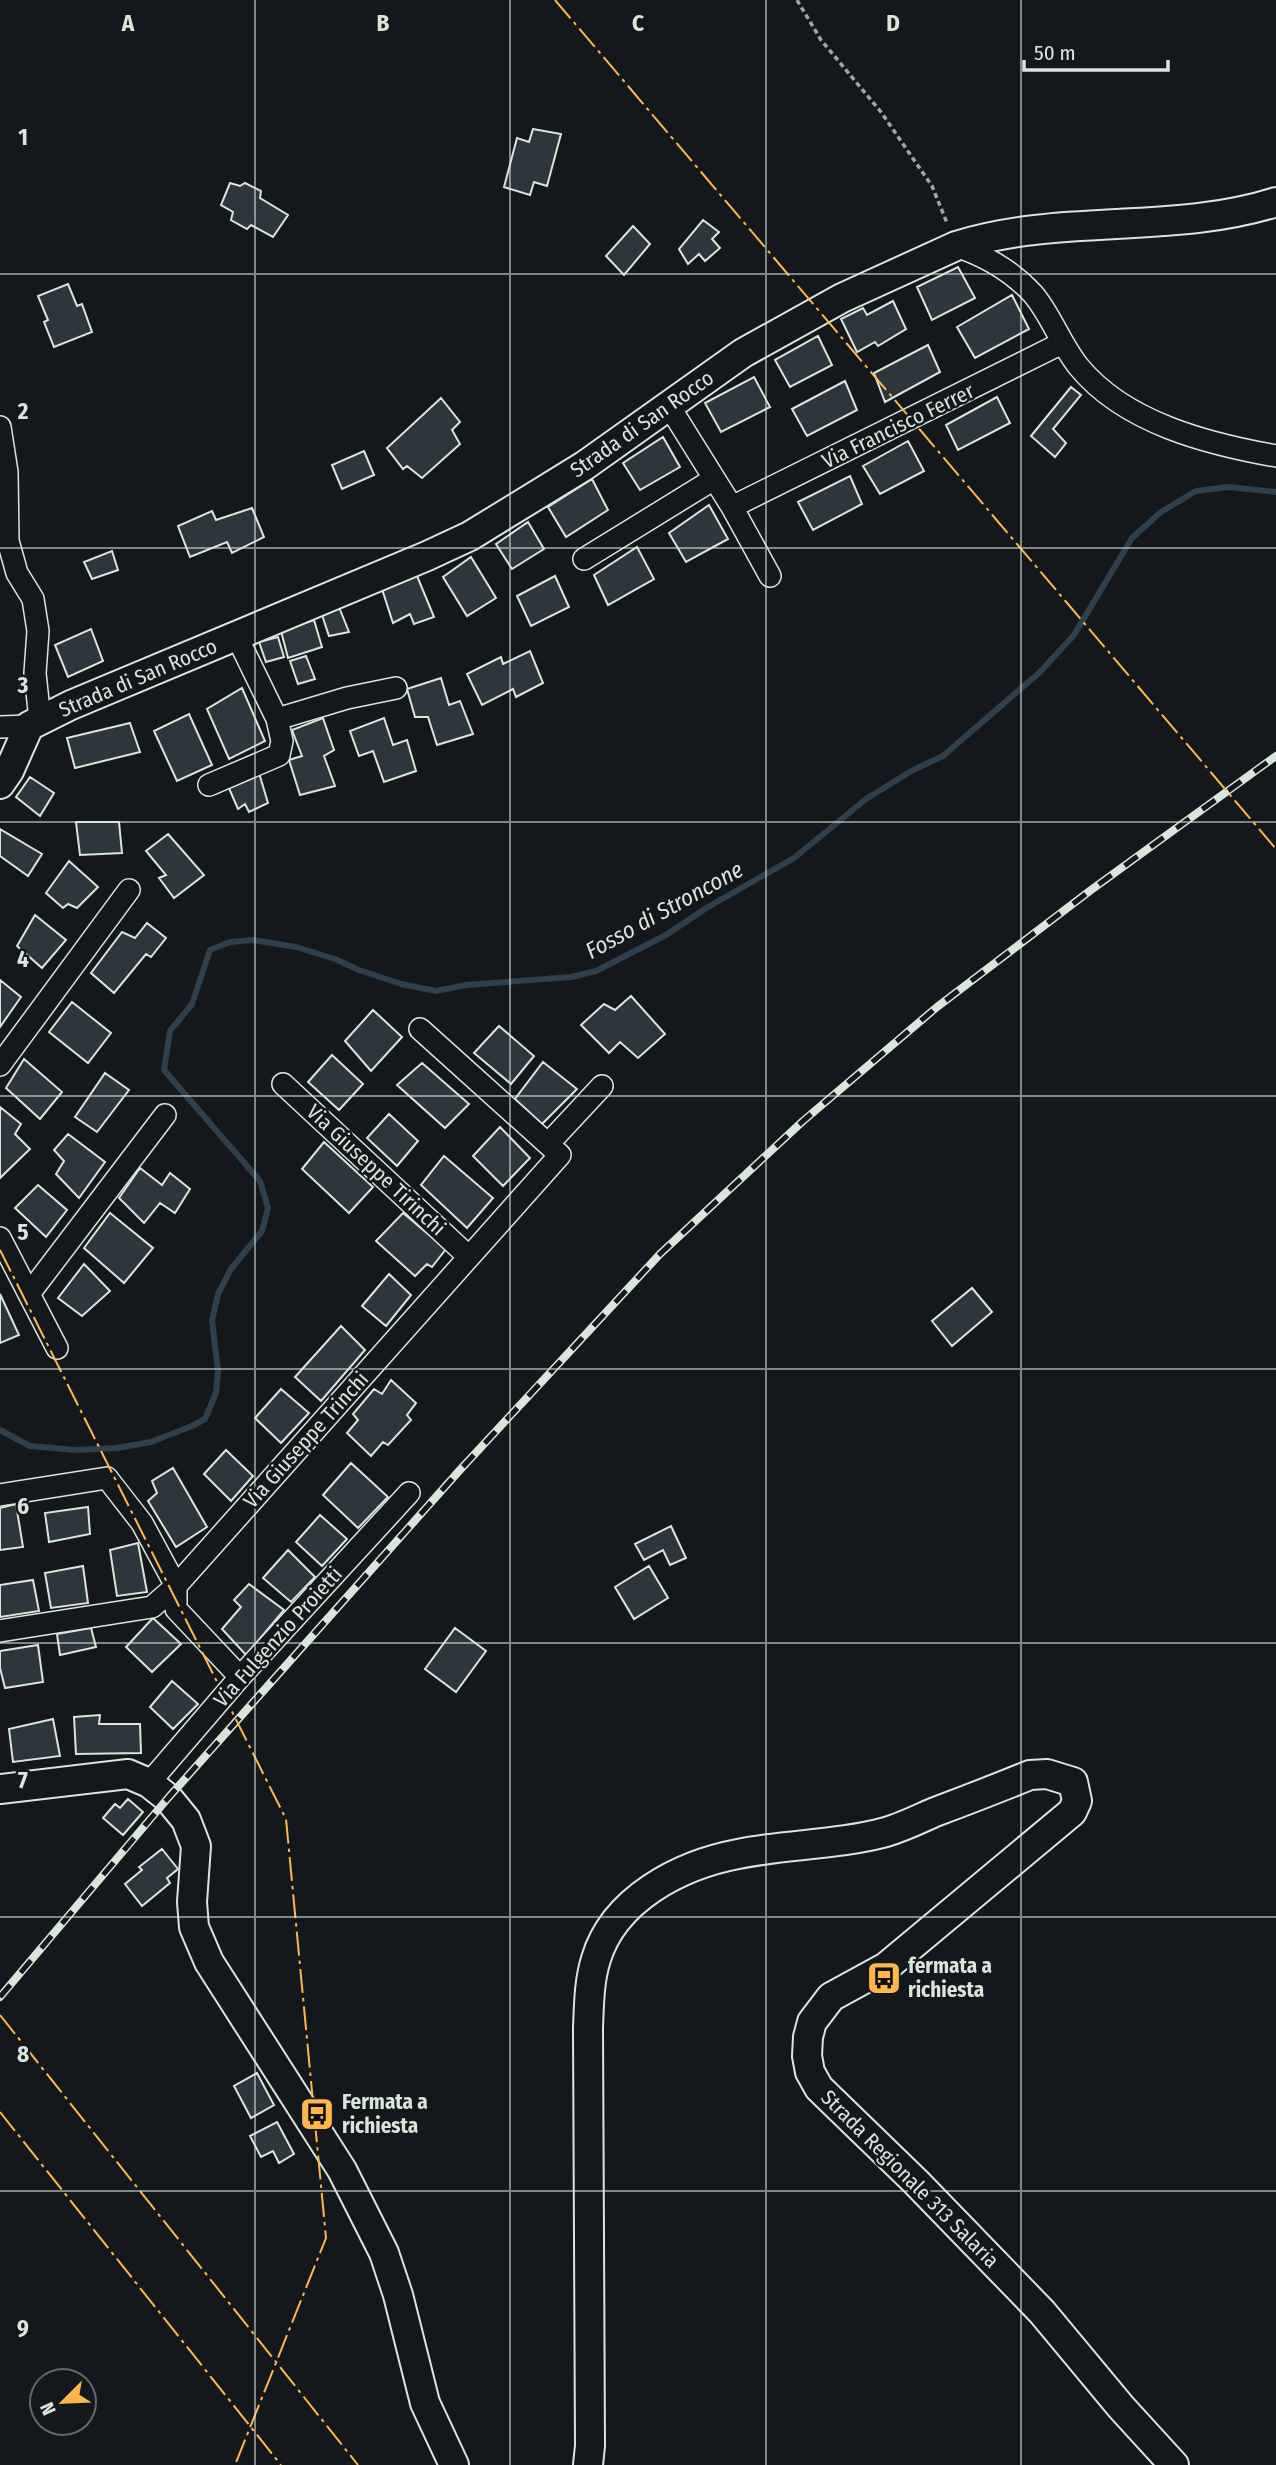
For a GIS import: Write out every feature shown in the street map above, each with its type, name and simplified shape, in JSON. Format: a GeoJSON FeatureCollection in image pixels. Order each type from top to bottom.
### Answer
{"type":"FeatureCollection","features":[{"type":"Feature","properties":{"kind":"main road","name":"Strada di San Rocco"},"geometry":{"type":"LineString","coordinates":[[35,723],[471,536],[584,466],[743,353],[842,298],[956,246],[972,241],[1070,226],[1184,221],[1276,202]]}},
{"type":"Feature","properties":{"kind":"main road"},"geometry":{"type":"LineString","coordinates":[[0,784],[35,723]]}},
{"type":"Feature","properties":{"kind":"main road"},"geometry":{"type":"LineString","coordinates":[[0,1789],[128,1774],[149,1783],[168,1798],[186,1820],[196,1846],[192,1902],[194,1927],[209,1962],[342,2170],[384,2253],[398,2295],[425,2403],[454,2465]]}},
{"type":"Feature","properties":{"kind":"main road","name":"Strada Regionale 313 Salaria"},"geometry":{"type":"LineString","coordinates":[[588,2465],[590,1986],[596,1959],[609,1929],[636,1900],[664,1880],[702,1863],[739,1853],[840,1841],[886,1831],[1030,1775],[1047,1774],[1073,1782],[1077,1801],[1072,1812],[886,1967],[852,1983],[831,1997],[812,2022],[807,2056],[810,2072],[819,2088],[916,2182],[1042,2312],[1121,2407],[1174,2465]]}},
{"type":"Feature","properties":{"kind":"street"},"geometry":{"type":"LineString","coordinates":[[956,246],[1000,264],[1034,295],[1080,368],[1113,398],[1146,418],[1196,437],[1244,451],[1276,456]]}},
{"type":"Feature","properties":{"kind":"street","name":"Via Francisco Ferrer"},"geometry":{"type":"LineString","coordinates":[[732,508],[1062,343]]}},
{"type":"Feature","properties":{"kind":"street"},"geometry":{"type":"LineString","coordinates":[[669,406],[770,576]]}},
{"type":"Feature","properties":{"kind":"street"},"geometry":{"type":"LineString","coordinates":[[0,427],[8,472],[8,541],[17,573],[33,599],[38,631],[35,723],[0,727]]}},
{"type":"Feature","properties":{"kind":"street"},"geometry":{"type":"LineString","coordinates":[[584,559],[714,479]]}},
{"type":"Feature","properties":{"kind":"street"},"geometry":{"type":"LineString","coordinates":[[209,785],[278,755],[282,741],[277,719],[236,635]]}},
{"type":"Feature","properties":{"kind":"street"},"geometry":{"type":"LineString","coordinates":[[277,719],[347,698],[396,688]]}},
{"type":"Feature","properties":{"kind":"street"},"geometry":{"type":"LineString","coordinates":[[0,1065],[129,890]]}},
{"type":"Feature","properties":{"kind":"street"},"geometry":{"type":"LineString","coordinates":[[420,1029],[554,1150]]}},
{"type":"Feature","properties":{"kind":"street","name":"Via Giuseppe Tirinchi"},"geometry":{"type":"LineString","coordinates":[[283,1084],[469,1257]]}},
{"type":"Feature","properties":{"kind":"street","name":"Via Giuseppe Trinchi"},"geometry":{"type":"LineString","coordinates":[[0,1631],[152,1607],[176,1586],[469,1257],[602,1086]]}},
{"type":"Feature","properties":{"kind":"street"},"geometry":{"type":"LineString","coordinates":[[29,1294],[165,1115]]}},
{"type":"Feature","properties":{"kind":"street"},"geometry":{"type":"LineString","coordinates":[[0,1238],[57,1348]]}},
{"type":"Feature","properties":{"kind":"street"},"geometry":{"type":"LineString","coordinates":[[0,1495],[107,1478],[142,1523],[176,1586],[176,1609],[240,1677]]}},
{"type":"Feature","properties":{"kind":"street","name":"Via Fulgenzio Proietti"},"geometry":{"type":"LineString","coordinates":[[149,1783],[240,1677],[409,1493]]}},
{"type":"Feature","properties":{"kind":"path"},"geometry":{"type":"LineString","coordinates":[[797,0],[821,40],[881,112],[932,186],[956,246]]}},
{"type":"Feature","properties":{"kind":"building"},"geometry":{"type":"Polygon","coordinates":[[[533,129],[561,134],[547,186],[534,182],[530,195],[504,187],[517,138],[529,142],[533,129]]]}},
{"type":"Feature","properties":{"kind":"building"},"geometry":{"type":"Polygon","coordinates":[[[230,183],[240,186],[245,183],[261,191],[260,198],[288,215],[273,237],[251,225],[247,229],[231,220],[233,212],[221,205],[230,183]]]}},
{"type":"Feature","properties":{"kind":"building"},"geometry":{"type":"Polygon","coordinates":[[[703,220],[719,232],[712,239],[720,248],[705,261],[699,254],[688,264],[679,249],[703,220]]]}},
{"type":"Feature","properties":{"kind":"building"},"geometry":{"type":"Polygon","coordinates":[[[633,226],[650,244],[624,275],[606,256],[633,226]]]}},
{"type":"Feature","properties":{"kind":"building"},"geometry":{"type":"Polygon","coordinates":[[[958,267],[975,298],[932,320],[917,287],[958,267]]]}},
{"type":"Feature","properties":{"kind":"building"},"geometry":{"type":"Polygon","coordinates":[[[68,284],[77,306],[82,304],[92,332],[54,347],[44,322],[48,320],[38,296],[68,284]]]}},
{"type":"Feature","properties":{"kind":"building"},"geometry":{"type":"Polygon","coordinates":[[[1012,295],[1029,329],[975,358],[957,327],[1012,295]]]}},
{"type":"Feature","properties":{"kind":"building"},"geometry":{"type":"Polygon","coordinates":[[[893,301],[906,329],[878,346],[875,342],[857,352],[841,319],[863,308],[867,315],[893,301]]]}},
{"type":"Feature","properties":{"kind":"building"},"geometry":{"type":"Polygon","coordinates":[[[818,336],[832,365],[790,387],[775,360],[818,336]]]}},
{"type":"Feature","properties":{"kind":"building"},"geometry":{"type":"Polygon","coordinates":[[[928,345],[940,372],[885,402],[874,373],[928,345]]]}},
{"type":"Feature","properties":{"kind":"building"},"geometry":{"type":"Polygon","coordinates":[[[754,377],[770,407],[721,432],[705,403],[754,377]]]}},
{"type":"Feature","properties":{"kind":"building"},"geometry":{"type":"Polygon","coordinates":[[[845,381],[857,410],[807,436],[792,409],[845,381]]]}},
{"type":"Feature","properties":{"kind":"building"},"geometry":{"type":"Polygon","coordinates":[[[1071,387],[1081,395],[1053,429],[1066,443],[1055,457],[1031,436],[1071,387]]]}},
{"type":"Feature","properties":{"kind":"building"},"geometry":{"type":"Polygon","coordinates":[[[997,397],[1010,423],[958,450],[946,425],[997,397]]]}},
{"type":"Feature","properties":{"kind":"building"},"geometry":{"type":"Polygon","coordinates":[[[441,398],[460,422],[452,430],[460,444],[422,478],[407,466],[403,469],[387,448],[441,398]]]}},
{"type":"Feature","properties":{"kind":"building"},"geometry":{"type":"Polygon","coordinates":[[[663,437],[680,467],[640,490],[623,463],[663,437]]]}},
{"type":"Feature","properties":{"kind":"building"},"geometry":{"type":"Polygon","coordinates":[[[908,441],[924,471],[880,494],[863,466],[908,441]]]}},
{"type":"Feature","properties":{"kind":"building"},"geometry":{"type":"Polygon","coordinates":[[[364,451],[374,475],[342,489],[332,465],[364,451]]]}},
{"type":"Feature","properties":{"kind":"building"},"geometry":{"type":"Polygon","coordinates":[[[850,476],[862,504],[813,530],[798,502],[850,476]]]}},
{"type":"Feature","properties":{"kind":"building"},"geometry":{"type":"Polygon","coordinates":[[[592,479],[608,510],[566,537],[548,507],[592,479]]]}},
{"type":"Feature","properties":{"kind":"building"},"geometry":{"type":"Polygon","coordinates":[[[709,505],[728,539],[686,562],[669,533],[709,505]]]}},
{"type":"Feature","properties":{"kind":"building"},"geometry":{"type":"Polygon","coordinates":[[[252,508],[264,537],[232,553],[227,542],[190,557],[178,526],[212,511],[216,520],[252,508]]]}},
{"type":"Feature","properties":{"kind":"building"},"geometry":{"type":"Polygon","coordinates":[[[528,522],[544,549],[512,569],[496,544],[528,522]]]}},
{"type":"Feature","properties":{"kind":"building"},"geometry":{"type":"Polygon","coordinates":[[[637,547],[654,579],[608,605],[594,575],[637,547]]]}},
{"type":"Feature","properties":{"kind":"building"},"geometry":{"type":"Polygon","coordinates":[[[112,551],[118,570],[92,579],[84,562],[112,551]]]}},
{"type":"Feature","properties":{"kind":"building"},"geometry":{"type":"Polygon","coordinates":[[[471,557],[496,598],[467,616],[443,577],[471,557]]]}},
{"type":"Feature","properties":{"kind":"building"},"geometry":{"type":"Polygon","coordinates":[[[415,571],[434,617],[414,624],[410,614],[393,623],[381,586],[415,571]]]}},
{"type":"Feature","properties":{"kind":"building"},"geometry":{"type":"Polygon","coordinates":[[[555,576],[569,607],[531,626],[517,596],[555,576]]]}},
{"type":"Feature","properties":{"kind":"building"},"geometry":{"type":"Polygon","coordinates":[[[339,607],[349,632],[329,636],[321,612],[339,607]]]}},
{"type":"Feature","properties":{"kind":"building"},"geometry":{"type":"Polygon","coordinates":[[[314,620],[322,647],[288,658],[281,631],[314,620]]]}},
{"type":"Feature","properties":{"kind":"building"},"geometry":{"type":"Polygon","coordinates":[[[91,629],[103,661],[68,677],[55,645],[91,629]]]}},
{"type":"Feature","properties":{"kind":"building"},"geometry":{"type":"Polygon","coordinates":[[[278,637],[284,657],[266,662],[259,642],[278,637]]]}},
{"type":"Feature","properties":{"kind":"building"},"geometry":{"type":"Polygon","coordinates":[[[530,651],[543,683],[516,697],[513,689],[482,705],[467,674],[501,657],[503,664],[530,651]]]}},
{"type":"Feature","properties":{"kind":"building"},"geometry":{"type":"Polygon","coordinates":[[[306,656],[315,679],[298,684],[290,661],[306,656]]]}},
{"type":"Feature","properties":{"kind":"building"},"geometry":{"type":"Polygon","coordinates":[[[441,678],[449,705],[460,701],[473,734],[437,745],[428,717],[415,717],[407,689],[441,678]]]}},
{"type":"Feature","properties":{"kind":"building"},"geometry":{"type":"Polygon","coordinates":[[[242,688],[265,741],[229,759],[207,709],[242,688]]]}},
{"type":"Feature","properties":{"kind":"building"},"geometry":{"type":"Polygon","coordinates":[[[189,714],[212,765],[177,781],[154,731],[189,714]]]}},
{"type":"Feature","properties":{"kind":"building"},"geometry":{"type":"Polygon","coordinates":[[[323,718],[334,750],[324,756],[335,786],[300,795],[289,760],[302,756],[292,730],[323,718]]]}},
{"type":"Feature","properties":{"kind":"building"},"geometry":{"type":"Polygon","coordinates":[[[384,718],[393,745],[407,740],[416,771],[384,782],[373,751],[359,756],[350,731],[384,718]]]}},
{"type":"Feature","properties":{"kind":"building"},"geometry":{"type":"Polygon","coordinates":[[[130,723],[140,752],[75,768],[67,738],[130,723]]]}},
{"type":"Feature","properties":{"kind":"building"},"geometry":{"type":"Polygon","coordinates":[[[259,773],[268,803],[249,812],[245,804],[238,809],[228,786],[259,773]]]}},
{"type":"Feature","properties":{"kind":"building"},"geometry":{"type":"Polygon","coordinates":[[[30,777],[54,793],[40,816],[16,797],[30,777]]]}},
{"type":"Feature","properties":{"kind":"building"},"geometry":{"type":"Polygon","coordinates":[[[76,822],[119,822],[122,853],[80,855],[76,822]]]}},
{"type":"Feature","properties":{"kind":"building"},"geometry":{"type":"Polygon","coordinates":[[[0,829],[42,854],[28,876],[0,856],[0,829]]]}},
{"type":"Feature","properties":{"kind":"building"},"geometry":{"type":"Polygon","coordinates":[[[168,834],[204,875],[174,898],[159,878],[166,875],[146,851],[168,834]]]}},
{"type":"Feature","properties":{"kind":"building"},"geometry":{"type":"Polygon","coordinates":[[[69,861],[98,887],[77,908],[68,904],[63,908],[46,893],[69,861]]]}},
{"type":"Feature","properties":{"kind":"building"},"geometry":{"type":"Polygon","coordinates":[[[35,915],[66,940],[42,968],[17,946],[35,915]]]}},
{"type":"Feature","properties":{"kind":"building"},"geometry":{"type":"Polygon","coordinates":[[[147,923],[166,938],[151,957],[146,954],[114,993],[91,973],[122,932],[135,938],[147,923]]]}},
{"type":"Feature","properties":{"kind":"building"},"geometry":{"type":"Polygon","coordinates":[[[0,980],[21,997],[0,1027],[0,980]]]}},
{"type":"Feature","properties":{"kind":"building"},"geometry":{"type":"Polygon","coordinates":[[[631,996],[665,1034],[638,1058],[620,1042],[609,1053],[581,1025],[604,1004],[615,1010],[631,996]]]}},
{"type":"Feature","properties":{"kind":"building"},"geometry":{"type":"Polygon","coordinates":[[[72,1002],[111,1033],[88,1063],[49,1032],[72,1002]]]}},
{"type":"Feature","properties":{"kind":"building"},"geometry":{"type":"Polygon","coordinates":[[[373,1010],[402,1037],[371,1071],[345,1041],[373,1010]]]}},
{"type":"Feature","properties":{"kind":"building"},"geometry":{"type":"Polygon","coordinates":[[[499,1026],[534,1056],[511,1084],[474,1053],[499,1026]]]}},
{"type":"Feature","properties":{"kind":"building"},"geometry":{"type":"Polygon","coordinates":[[[332,1055],[363,1084],[339,1110],[308,1082],[332,1055]]]}},
{"type":"Feature","properties":{"kind":"building"},"geometry":{"type":"Polygon","coordinates":[[[24,1059],[62,1092],[40,1119],[6,1088],[24,1059]]]}},
{"type":"Feature","properties":{"kind":"building"},"geometry":{"type":"Polygon","coordinates":[[[543,1062],[577,1089],[542,1124],[515,1099],[543,1062]]]}},
{"type":"Feature","properties":{"kind":"building"},"geometry":{"type":"Polygon","coordinates":[[[422,1063],[469,1104],[445,1128],[397,1085],[422,1063]]]}},
{"type":"Feature","properties":{"kind":"building"},"geometry":{"type":"Polygon","coordinates":[[[105,1073],[129,1090],[97,1132],[75,1117],[105,1073]]]}},
{"type":"Feature","properties":{"kind":"building"},"geometry":{"type":"Polygon","coordinates":[[[0,1107],[21,1124],[15,1134],[30,1149],[0,1178],[0,1107]]]}},
{"type":"Feature","properties":{"kind":"building"},"geometry":{"type":"Polygon","coordinates":[[[389,1114],[418,1141],[397,1166],[367,1138],[389,1114]]]}},
{"type":"Feature","properties":{"kind":"building"},"geometry":{"type":"Polygon","coordinates":[[[500,1127],[530,1158],[503,1186],[473,1156],[500,1127]]]}},
{"type":"Feature","properties":{"kind":"building"},"geometry":{"type":"Polygon","coordinates":[[[68,1134],[105,1162],[79,1198],[56,1174],[64,1161],[54,1150],[68,1134]]]}},
{"type":"Feature","properties":{"kind":"building"},"geometry":{"type":"Polygon","coordinates":[[[324,1142],[373,1187],[349,1213],[302,1169],[324,1142]]]}},
{"type":"Feature","properties":{"kind":"building"},"geometry":{"type":"Polygon","coordinates":[[[444,1156],[493,1198],[467,1228],[421,1185],[444,1156]]]}},
{"type":"Feature","properties":{"kind":"building"},"geometry":{"type":"Polygon","coordinates":[[[140,1168],[162,1185],[170,1173],[190,1189],[175,1213],[160,1203],[144,1223],[119,1198],[140,1168]]]}},
{"type":"Feature","properties":{"kind":"building"},"geometry":{"type":"Polygon","coordinates":[[[38,1185],[67,1210],[46,1237],[15,1208],[38,1185]]]}},
{"type":"Feature","properties":{"kind":"building"},"geometry":{"type":"Polygon","coordinates":[[[110,1213],[153,1248],[124,1283],[84,1248],[110,1213]]]}},
{"type":"Feature","properties":{"kind":"building"},"geometry":{"type":"Polygon","coordinates":[[[403,1213],[446,1249],[432,1267],[427,1264],[415,1276],[376,1241],[403,1213]]]}},
{"type":"Feature","properties":{"kind":"building"},"geometry":{"type":"Polygon","coordinates":[[[84,1264],[110,1291],[82,1316],[58,1298],[84,1264]]]}},
{"type":"Feature","properties":{"kind":"building"},"geometry":{"type":"Polygon","coordinates":[[[389,1274],[411,1295],[386,1326],[362,1306],[389,1274]]]}},
{"type":"Feature","properties":{"kind":"building"},"geometry":{"type":"Polygon","coordinates":[[[972,1288],[992,1312],[952,1346],[932,1321],[972,1288]]]}},
{"type":"Feature","properties":{"kind":"building"},"geometry":{"type":"Polygon","coordinates":[[[0,1294],[19,1335],[0,1343],[0,1294]]]}},
{"type":"Feature","properties":{"kind":"building"},"geometry":{"type":"Polygon","coordinates":[[[341,1326],[365,1350],[321,1401],[295,1377],[341,1326]]]}},
{"type":"Feature","properties":{"kind":"building"},"geometry":{"type":"Polygon","coordinates":[[[391,1380],[416,1403],[407,1415],[411,1420],[388,1445],[383,1442],[371,1456],[347,1433],[358,1420],[353,1414],[374,1389],[382,1394],[391,1380]]]}},
{"type":"Feature","properties":{"kind":"building"},"geometry":{"type":"Polygon","coordinates":[[[281,1389],[309,1413],[281,1443],[255,1418],[281,1389]]]}},
{"type":"Feature","properties":{"kind":"building"},"geometry":{"type":"Polygon","coordinates":[[[226,1450],[253,1476],[231,1501],[204,1474],[226,1450]]]}},
{"type":"Feature","properties":{"kind":"building"},"geometry":{"type":"Polygon","coordinates":[[[351,1463],[388,1497],[358,1528],[323,1495],[351,1463]]]}},
{"type":"Feature","properties":{"kind":"building"},"geometry":{"type":"Polygon","coordinates":[[[173,1468],[207,1527],[176,1547],[148,1501],[157,1493],[152,1481],[173,1468]]]}},
{"type":"Feature","properties":{"kind":"building"},"geometry":{"type":"Polygon","coordinates":[[[16,1504],[23,1547],[0,1550],[0,1508],[16,1504]]]}},
{"type":"Feature","properties":{"kind":"building"},"geometry":{"type":"Polygon","coordinates":[[[88,1507],[90,1534],[49,1542],[45,1513],[88,1507]]]}},
{"type":"Feature","properties":{"kind":"building"},"geometry":{"type":"Polygon","coordinates":[[[320,1515],[347,1539],[322,1566],[296,1542],[320,1515]]]}},
{"type":"Feature","properties":{"kind":"building"},"geometry":{"type":"Polygon","coordinates":[[[671,1526],[686,1558],[670,1565],[663,1550],[644,1560],[635,1544],[671,1526]]]}},
{"type":"Feature","properties":{"kind":"building"},"geometry":{"type":"Polygon","coordinates":[[[138,1543],[147,1592],[117,1596],[110,1550],[138,1543]]]}},
{"type":"Feature","properties":{"kind":"building"},"geometry":{"type":"Polygon","coordinates":[[[288,1550],[315,1577],[291,1602],[263,1578],[288,1550]]]}},
{"type":"Feature","properties":{"kind":"building"},"geometry":{"type":"Polygon","coordinates":[[[83,1566],[88,1603],[51,1608],[45,1573],[83,1566]]]}},
{"type":"Feature","properties":{"kind":"building"},"geometry":{"type":"Polygon","coordinates":[[[649,1566],[668,1598],[634,1619],[615,1587],[649,1566]]]}},
{"type":"Feature","properties":{"kind":"building"},"geometry":{"type":"Polygon","coordinates":[[[33,1580],[39,1611],[0,1617],[0,1585],[33,1580]]]}},
{"type":"Feature","properties":{"kind":"building"},"geometry":{"type":"Polygon","coordinates":[[[249,1584],[284,1610],[246,1655],[222,1629],[241,1607],[234,1600],[249,1584]]]}},
{"type":"Feature","properties":{"kind":"building"},"geometry":{"type":"Polygon","coordinates":[[[153,1618],[181,1644],[152,1672],[126,1647],[153,1618]]]}},
{"type":"Feature","properties":{"kind":"building"},"geometry":{"type":"Polygon","coordinates":[[[91,1628],[96,1647],[60,1655],[57,1634],[91,1628]]]}},
{"type":"Feature","properties":{"kind":"building"},"geometry":{"type":"Polygon","coordinates":[[[455,1628],[486,1651],[456,1692],[425,1669],[455,1628]]]}},
{"type":"Feature","properties":{"kind":"building"},"geometry":{"type":"Polygon","coordinates":[[[38,1645],[43,1682],[5,1688],[0,1668],[0,1651],[38,1645]]]}},
{"type":"Feature","properties":{"kind":"building"},"geometry":{"type":"Polygon","coordinates":[[[172,1681],[198,1704],[173,1729],[150,1707],[172,1681]]]}},
{"type":"Feature","properties":{"kind":"building"},"geometry":{"type":"Polygon","coordinates":[[[100,1715],[99,1724],[140,1724],[141,1753],[76,1754],[74,1717],[100,1715]]]}},
{"type":"Feature","properties":{"kind":"building"},"geometry":{"type":"Polygon","coordinates":[[[53,1719],[60,1756],[13,1762],[9,1729],[53,1719]]]}},
{"type":"Feature","properties":{"kind":"building"},"geometry":{"type":"Polygon","coordinates":[[[128,1799],[143,1812],[123,1835],[103,1818],[115,1804],[120,1808],[128,1799]]]}},
{"type":"Feature","properties":{"kind":"building"},"geometry":{"type":"Polygon","coordinates":[[[162,1849],[178,1869],[167,1878],[170,1883],[142,1906],[125,1884],[142,1870],[139,1867],[162,1849]]]}},
{"type":"Feature","properties":{"kind":"building"},"geometry":{"type":"Polygon","coordinates":[[[257,2073],[274,2105],[251,2118],[234,2086],[257,2073]]]}},
{"type":"Feature","properties":{"kind":"building"},"geometry":{"type":"Polygon","coordinates":[[[277,2122],[294,2154],[279,2163],[273,2151],[261,2157],[250,2136],[277,2122]]]}},
{"type":"Feature","properties":{"kind":"waterway","name":"Fosso di Stroncone"},"geometry":{"type":"LineString","coordinates":[[0,1430],[30,1446],[76,1450],[117,1448],[151,1442],[205,1419],[216,1393],[218,1371],[212,1320],[218,1294],[231,1269],[262,1231],[268,1208],[260,1181],[164,1070],[170,1031],[192,1004],[210,950],[230,942],[253,940],[296,947],[401,984],[436,991],[466,985],[571,977],[596,971],[666,935],[708,907],[794,858],[866,799],[913,770],[943,756],[1040,672],[1074,635],[1132,538],[1161,512],[1196,491],[1228,487],[1276,492]]}},
{"type":"Feature","properties":{"kind":"railway"},"geometry":{"type":"LineString","coordinates":[[0,1997],[168,1798],[459,1471],[660,1254],[803,1121],[937,1007],[1091,890],[1276,756]]}},
{"type":"Feature","properties":{"kind":"power"},"geometry":{"type":"LineString","coordinates":[[555,0],[1276,849]]}},
{"type":"Feature","properties":{"kind":"power"},"geometry":{"type":"LineString","coordinates":[[0,1250],[286,1819],[326,2238],[235,2465]]}},
{"type":"Feature","properties":{"kind":"power"},"geometry":{"type":"LineString","coordinates":[[0,2015],[358,2465]]}},
{"type":"Feature","properties":{"kind":"power"},"geometry":{"type":"LineString","coordinates":[[0,2112],[281,2465]]}},
{"type":"Feature","properties":{"kind":"place","name":"fermata a richiesta"},"geometry":{"type":"Point","coordinates":[884,1978]}},
{"type":"Feature","properties":{"kind":"place","name":"Fermata a richiesta"},"geometry":{"type":"Point","coordinates":[317,2114]}}]}
